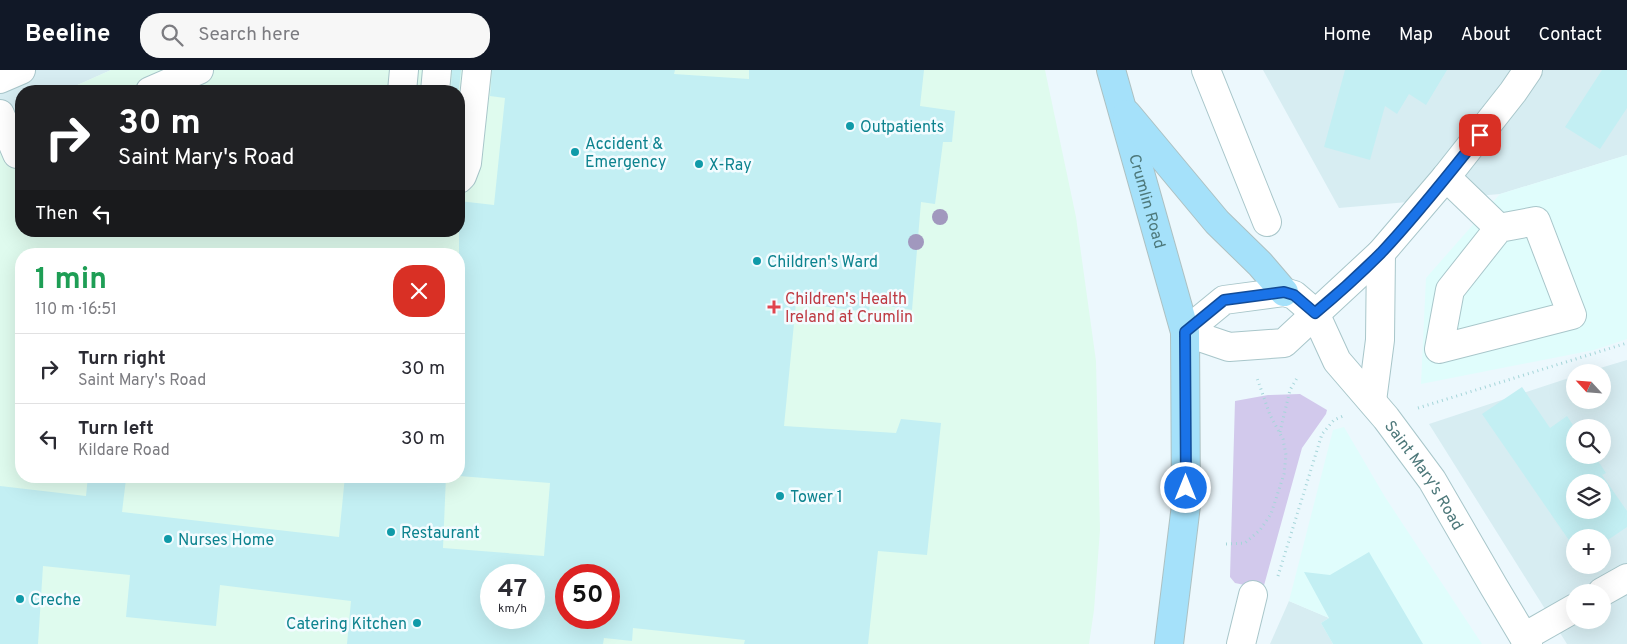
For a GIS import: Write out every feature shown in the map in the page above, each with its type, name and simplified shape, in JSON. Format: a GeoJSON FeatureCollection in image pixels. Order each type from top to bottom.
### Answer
{"type":"FeatureCollection","features":[{"type":"Feature","properties":{"kind":"main road","name":"Crumlin Road"},"geometry":{"type":"LineString","coordinates":[[1111,70],[1185,332],[1186,506],[1169,644]]}},
{"type":"Feature","properties":{"kind":"main road"},"geometry":{"type":"LineString","coordinates":[[1122,107],[1216,222],[1260,264],[1284,292]]}},
{"type":"Feature","properties":{"kind":"street"},"geometry":{"type":"LineString","coordinates":[[0,79],[20,70]]}},
{"type":"Feature","properties":{"kind":"street"},"geometry":{"type":"LineString","coordinates":[[164,85],[199,70]]}},
{"type":"Feature","properties":{"kind":"street"},"geometry":{"type":"LineString","coordinates":[[403,85],[404,70]]}},
{"type":"Feature","properties":{"kind":"street"},"geometry":{"type":"LineString","coordinates":[[436,85],[437,70]]}},
{"type":"Feature","properties":{"kind":"street"},"geometry":{"type":"LineString","coordinates":[[465,166],[478,70]]}},
{"type":"Feature","properties":{"kind":"street"},"geometry":{"type":"LineString","coordinates":[[1206,70],[1267,222]]}},
{"type":"Feature","properties":{"kind":"street"},"geometry":{"type":"LineString","coordinates":[[1185,332],[1229,347],[1284,343],[1381,253],[1446,177],[1528,70]]}},
{"type":"Feature","properties":{"kind":"street"},"geometry":{"type":"LineString","coordinates":[[0,114],[15,149]]}},
{"type":"Feature","properties":{"kind":"street"},"geometry":{"type":"LineString","coordinates":[[1446,177],[1499,228]]}},
{"type":"Feature","properties":{"kind":"street"},"geometry":{"type":"LineString","coordinates":[[1536,221],[1572,315],[1439,349],[1450,290],[1499,228],[1536,221]]}},
{"type":"Feature","properties":{"kind":"street"},"geometry":{"type":"LineString","coordinates":[[1379,409],[1381,253]]}},
{"type":"Feature","properties":{"kind":"street"},"geometry":{"type":"LineString","coordinates":[[1185,332],[1224,300],[1284,292]]}},
{"type":"Feature","properties":{"kind":"street","name":"Saint Mary's Road"},"geometry":{"type":"LineString","coordinates":[[1284,292],[1294,295],[1315,313],[1337,361],[1379,409],[1432,480],[1526,640]]}},
{"type":"Feature","properties":{"kind":"street"},"geometry":{"type":"LineString","coordinates":[[1611,587],[1627,578]]}},
{"type":"Feature","properties":{"kind":"street"},"geometry":{"type":"LineString","coordinates":[[1241,644],[1253,595]]}},
{"type":"Feature","properties":{"kind":"street"},"geometry":{"type":"LineString","coordinates":[[1526,640],[1566,614]]}},
{"type":"Feature","properties":{"kind":"path"},"geometry":{"type":"LineString","coordinates":[[1253,595],[1276,582],[1322,434],[1334,420],[1627,343]]}},
{"type":"Feature","properties":{"kind":"path"},"geometry":{"type":"LineString","coordinates":[[1226,544],[1245,544],[1260,530],[1271,514],[1284,474],[1286,455],[1283,438],[1270,415],[1257,377]]}},
{"type":"Feature","properties":{"kind":"path"},"geometry":{"type":"LineString","coordinates":[[1280,433],[1290,390],[1297,378]]}},
{"type":"Feature","properties":{"kind":"shaded area"},"geometry":{"type":"Polygon","coordinates":[[[0,70],[111,70],[77,85],[15,85],[15,114],[0,121],[0,70]]]}},
{"type":"Feature","properties":{"kind":"shaded area","name":"Children's Health Ireland at Crumlin"},"geometry":{"type":"Polygon","coordinates":[[[111,70],[1045,70],[1076,217],[1096,361],[1100,530],[1094,610],[1089,644],[0,644],[0,121],[15,114],[15,237],[465,237],[465,85],[77,85],[111,70]]]}},
{"type":"Feature","properties":{"kind":"shaded area"},"geometry":{"type":"Polygon","coordinates":[[[1263,70],[1627,70],[1627,155],[1500,194],[1339,208],[1263,70]]]}},
{"type":"Feature","properties":{"kind":"shaded area"},"geometry":{"type":"Polygon","coordinates":[[[1627,155],[1627,339],[1594,350],[1421,384],[1426,278],[1500,194],[1627,155]]]}},
{"type":"Feature","properties":{"kind":"shaded area"},"geometry":{"type":"Polygon","coordinates":[[[1627,360],[1627,644],[1567,644],[1429,424],[1566,379],[1566,409],[1611,409],[1611,365],[1627,360]]]}},
{"type":"Feature","properties":{"kind":"shaded area"},"geometry":{"type":"Polygon","coordinates":[[[1300,394],[1327,410],[1326,414],[1302,448],[1263,589],[1235,583],[1230,577],[1235,401],[1268,395],[1300,394]]]}},
{"type":"Feature","properties":{"kind":"shaded area"},"geometry":{"type":"Polygon","coordinates":[[[1344,427],[1385,497],[1482,644],[1333,644],[1321,623],[1329,618],[1289,601],[1333,430],[1344,427]]]}},
{"type":"Feature","properties":{"kind":"shaded area"},"geometry":{"type":"Polygon","coordinates":[[[1289,601],[1329,618],[1333,644],[1270,644],[1289,601]]]}},
{"type":"Feature","properties":{"kind":"building"},"geometry":{"type":"Polygon","coordinates":[[[452,70],[461,70],[460,85],[451,85],[452,70]]]}},
{"type":"Feature","properties":{"kind":"building"},"geometry":{"type":"Polygon","coordinates":[[[492,70],[675,70],[674,74],[749,79],[749,70],[924,70],[920,106],[955,111],[952,142],[943,142],[935,204],[921,202],[912,310],[870,303],[869,312],[796,303],[784,426],[896,433],[901,419],[941,423],[927,555],[878,551],[868,644],[744,644],[745,640],[633,628],[632,641],[604,638],[603,644],[347,644],[351,601],[220,585],[216,626],[126,617],[130,575],[43,566],[38,644],[0,644],[0,486],[86,496],[87,483],[126,483],[122,512],[339,537],[344,483],[446,483],[443,548],[544,556],[550,483],[465,476],[465,248],[459,248],[459,237],[465,237],[465,202],[494,205],[505,98],[490,96],[492,70]]]}},
{"type":"Feature","properties":{"kind":"building"},"geometry":{"type":"Polygon","coordinates":[[[1345,70],[1447,70],[1426,105],[1409,94],[1397,114],[1385,106],[1370,160],[1324,147],[1345,70]]]}},
{"type":"Feature","properties":{"kind":"building"},"geometry":{"type":"Polygon","coordinates":[[[1602,70],[1627,70],[1627,108],[1600,149],[1565,127],[1602,70]]]}},
{"type":"Feature","properties":{"kind":"building"},"geometry":{"type":"Polygon","coordinates":[[[1522,387],[1550,428],[1567,416],[1569,419],[1566,419],[1566,464],[1600,464],[1606,473],[1566,474],[1566,519],[1611,519],[1611,488],[1627,511],[1627,527],[1611,538],[1611,529],[1566,529],[1566,536],[1482,414],[1522,387]]]}},
{"type":"Feature","properties":{"kind":"building"},"geometry":{"type":"Polygon","coordinates":[[[1369,552],[1423,644],[1333,644],[1321,623],[1329,618],[1304,572],[1330,575],[1369,552]]]}},
{"type":"Feature","properties":{"kind":"place","name":"Outpatients"},"geometry":{"type":"Point","coordinates":[850,126]}},
{"type":"Feature","properties":{"kind":"place","name":"Accident & Emergency"},"geometry":{"type":"Point","coordinates":[575,152]}},
{"type":"Feature","properties":{"kind":"place","name":"X-Ray"},"geometry":{"type":"Point","coordinates":[699,164]}},
{"type":"Feature","properties":{"kind":"place","name":"Children's Ward"},"geometry":{"type":"Point","coordinates":[757,261]}},
{"type":"Feature","properties":{"kind":"place","name":"Children's Health Ireland at Crumlin"},"geometry":{"type":"Point","coordinates":[774,307]}},
{"type":"Feature","properties":{"kind":"place","name":"Tower 1"},"geometry":{"type":"Point","coordinates":[780,496]}},
{"type":"Feature","properties":{"kind":"place","name":"Restaurant"},"geometry":{"type":"Point","coordinates":[391,532]}},
{"type":"Feature","properties":{"kind":"place","name":"Nurses Home"},"geometry":{"type":"Point","coordinates":[168,539]}},
{"type":"Feature","properties":{"kind":"place","name":"Creche"},"geometry":{"type":"Point","coordinates":[20,599]}},
{"type":"Feature","properties":{"kind":"place","name":"Catering Kitchen"},"geometry":{"type":"Point","coordinates":[417,623]}},
{"type":"Feature","properties":{"kind":"route"},"geometry":{"type":"LineString","coordinates":[[1186,488],[1185,332],[1224,300],[1284,292],[1294,295],[1315,313],[1334,298],[1381,253],[1480,135]]}}]}
